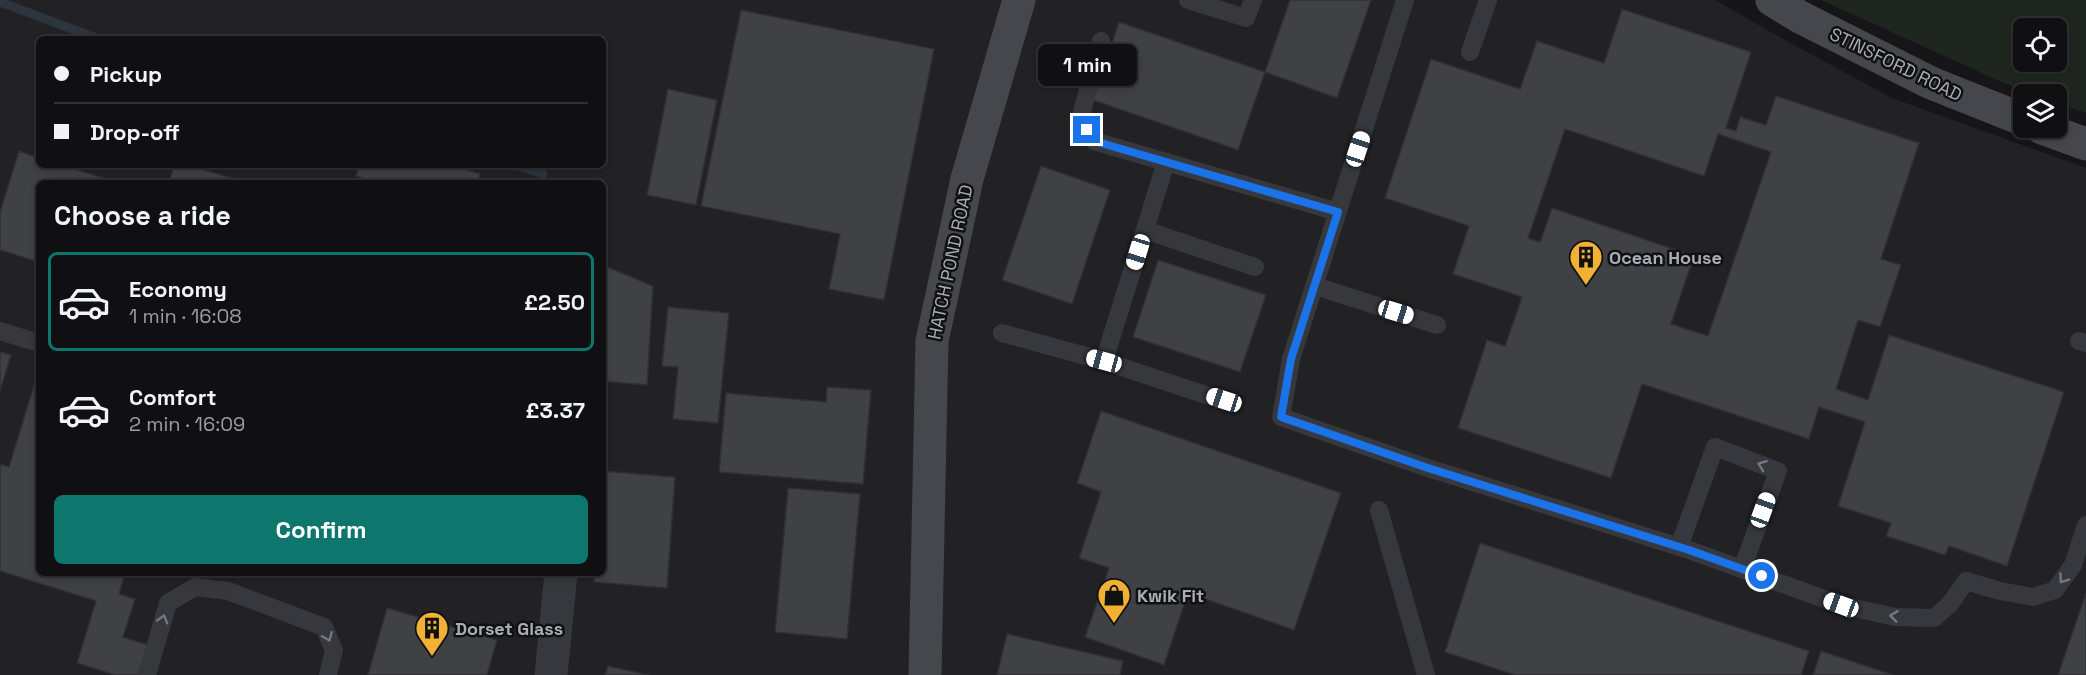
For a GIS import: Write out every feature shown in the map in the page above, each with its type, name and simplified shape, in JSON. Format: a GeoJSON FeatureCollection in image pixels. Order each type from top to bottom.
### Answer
{"type":"FeatureCollection","features":[{"type":"Feature","properties":{"kind":"street","name":"HATCH POND ROAD"},"geometry":{"type":"LineString","coordinates":[[925,675],[932,341],[967,179],[1019,0]]}},
{"type":"Feature","properties":{"kind":"street","name":"STINSFORD ROAD"},"geometry":{"type":"LineString","coordinates":[[1772,0],[1800,17],[1930,83],[2013,116]]}},
{"type":"Feature","properties":{"kind":"street"},"geometry":{"type":"LineString","coordinates":[[2067,137],[2086,144]]}},
{"type":"Feature","properties":{"kind":"street"},"geometry":{"type":"LineString","coordinates":[[552,675],[561,576]]}},
{"type":"Feature","properties":{"kind":"lane"},"geometry":{"type":"LineString","coordinates":[[1188,0],[1246,18],[1253,0]]}},
{"type":"Feature","properties":{"kind":"lane"},"geometry":{"type":"LineString","coordinates":[[1405,0],[1291,359],[1281,417],[1428,468],[1679,547],[1841,605],[1895,617],[1934,618],[1950,604],[1966,581],[2000,591],[2033,597],[2055,590],[2073,565],[2086,525]]}},
{"type":"Feature","properties":{"kind":"lane"},"geometry":{"type":"LineString","coordinates":[[1470,52],[1488,0]]}},
{"type":"Feature","properties":{"kind":"lane"},"geometry":{"type":"LineString","coordinates":[[1101,41],[1080,119],[1094,141],[1338,212]]}},
{"type":"Feature","properties":{"kind":"lane"},"geometry":{"type":"LineString","coordinates":[[1104,361],[1166,162]]}},
{"type":"Feature","properties":{"kind":"lane"},"geometry":{"type":"LineString","coordinates":[[1145,230],[1256,267]]}},
{"type":"Feature","properties":{"kind":"lane"},"geometry":{"type":"LineString","coordinates":[[1315,286],[1437,325]]}},
{"type":"Feature","properties":{"kind":"lane"},"geometry":{"type":"LineString","coordinates":[[0,331],[36,342]]}},
{"type":"Feature","properties":{"kind":"lane"},"geometry":{"type":"LineString","coordinates":[[1002,333],[1104,361],[1224,400]]}},
{"type":"Feature","properties":{"kind":"lane"},"geometry":{"type":"LineString","coordinates":[[1679,547],[1715,447],[1778,471],[1742,569]]}},
{"type":"Feature","properties":{"kind":"lane"},"geometry":{"type":"LineString","coordinates":[[1379,510],[1426,675]]}},
{"type":"Feature","properties":{"kind":"lane"},"geometry":{"type":"LineString","coordinates":[[147,675],[168,603],[195,587],[228,591],[324,627],[334,650],[328,675]]}},
{"type":"Feature","properties":{"kind":"shaded area"},"geometry":{"type":"Polygon","coordinates":[[[0,0],[1715,0],[1892,98],[2086,168],[2086,675],[0,675],[0,0]]]}},
{"type":"Feature","properties":{"kind":"shaded area"},"geometry":{"type":"Polygon","coordinates":[[[1821,0],[2086,0],[2086,113],[2067,106],[2067,84],[2013,84],[2013,86],[1821,0]]]}},
{"type":"Feature","properties":{"kind":"building"},"geometry":{"type":"Polygon","coordinates":[[[1290,0],[1371,0],[1337,98],[1265,72],[1290,0]]]}},
{"type":"Feature","properties":{"kind":"building","name":"Ocean House"},"geometry":{"type":"Polygon","coordinates":[[[1622,9],[1751,52],[1726,128],[1736,131],[1740,117],[1766,125],[1776,96],[1919,143],[1881,259],[1901,265],[1880,327],[1858,320],[1836,389],[1868,400],[1889,335],[2064,392],[2007,566],[1949,546],[1945,555],[1886,536],[1891,523],[1838,506],[1865,422],[1819,407],[1809,439],[1642,384],[1611,478],[1458,428],[1487,340],[1505,346],[1522,297],[1453,274],[1469,226],[1385,198],[1431,59],[1520,89],[1537,41],[1604,63],[1622,9]],[[1565,129],[1528,238],[1540,242],[1552,208],[1694,256],[1671,324],[1708,336],[1771,152],[1718,134],[1704,176],[1565,129]]]}},
{"type":"Feature","properties":{"kind":"building"},"geometry":{"type":"Polygon","coordinates":[[[741,10],[934,49],[884,300],[829,289],[840,234],[701,206],[741,10]]]}},
{"type":"Feature","properties":{"kind":"building"},"geometry":{"type":"Polygon","coordinates":[[[1119,22],[1265,72],[1238,150],[1093,100],[1119,22]]]}},
{"type":"Feature","properties":{"kind":"building"},"geometry":{"type":"Polygon","coordinates":[[[668,89],[717,100],[696,205],[647,195],[668,89]]]}},
{"type":"Feature","properties":{"kind":"building"},"geometry":{"type":"Polygon","coordinates":[[[19,151],[36,157],[36,168],[72,168],[110,180],[36,180],[36,261],[0,250],[0,212],[19,151]]]}},
{"type":"Feature","properties":{"kind":"building"},"geometry":{"type":"Polygon","coordinates":[[[1041,166],[1110,190],[1072,304],[1002,280],[1041,166]]]}},
{"type":"Feature","properties":{"kind":"building"},"geometry":{"type":"Polygon","coordinates":[[[173,168],[200,168],[239,180],[170,180],[173,168]]]}},
{"type":"Feature","properties":{"kind":"building"},"geometry":{"type":"Polygon","coordinates":[[[358,168],[461,168],[480,174],[478,180],[369,180],[356,176],[358,168]]]}},
{"type":"Feature","properties":{"kind":"building"},"geometry":{"type":"Polygon","coordinates":[[[1158,260],[1266,295],[1240,372],[1133,337],[1158,260]]]}},
{"type":"Feature","properties":{"kind":"building"},"geometry":{"type":"Polygon","coordinates":[[[606,266],[653,286],[647,385],[606,381],[606,266]]]}},
{"type":"Feature","properties":{"kind":"building"},"geometry":{"type":"Polygon","coordinates":[[[668,307],[729,313],[718,423],[673,419],[678,367],[662,366],[668,307]]]}},
{"type":"Feature","properties":{"kind":"building"},"geometry":{"type":"Polygon","coordinates":[[[0,352],[11,355],[0,391],[0,352]]]}},
{"type":"Feature","properties":{"kind":"building"},"geometry":{"type":"Polygon","coordinates":[[[36,379],[36,576],[124,576],[119,594],[135,599],[123,637],[148,645],[138,675],[115,675],[77,663],[96,601],[0,571],[0,464],[9,467],[36,379]]]}},
{"type":"Feature","properties":{"kind":"building"},"geometry":{"type":"Polygon","coordinates":[[[827,387],[871,390],[863,484],[719,472],[726,393],[826,402],[827,387]]]}},
{"type":"Feature","properties":{"kind":"building"},"geometry":{"type":"Polygon","coordinates":[[[1101,411],[1341,493],[1294,630],[1188,593],[1164,665],[1085,637],[1109,568],[1079,558],[1101,492],[1077,483],[1101,411]]]}},
{"type":"Feature","properties":{"kind":"building"},"geometry":{"type":"Polygon","coordinates":[[[606,471],[675,477],[667,588],[594,582],[595,576],[606,576],[606,471]]]}},
{"type":"Feature","properties":{"kind":"building"},"geometry":{"type":"Polygon","coordinates":[[[788,488],[860,494],[847,639],[775,632],[788,488]]]}},
{"type":"Feature","properties":{"kind":"building"},"geometry":{"type":"Polygon","coordinates":[[[1480,543],[1809,651],[1801,675],[1515,675],[1445,652],[1480,543]]]}},
{"type":"Feature","properties":{"kind":"building"},"geometry":{"type":"Polygon","coordinates":[[[2086,593],[2086,675],[2058,675],[2086,593]]]}},
{"type":"Feature","properties":{"kind":"building","name":"Dorset Glass"},"geometry":{"type":"Polygon","coordinates":[[[387,608],[497,640],[487,675],[368,675],[387,608]]]}},
{"type":"Feature","properties":{"kind":"building"},"geometry":{"type":"Polygon","coordinates":[[[1007,634],[1123,661],[1120,675],[997,675],[1007,634]]]}},
{"type":"Feature","properties":{"kind":"building"},"geometry":{"type":"Polygon","coordinates":[[[1821,651],[1893,675],[1813,675],[1821,651]]]}},
{"type":"Feature","properties":{"kind":"building"},"geometry":{"type":"Polygon","coordinates":[[[608,666],[649,675],[605,675],[608,666]]]}},
{"type":"Feature","properties":{"kind":"waterway"},"geometry":{"type":"LineString","coordinates":[[0,2],[91,36]]}},
{"type":"Feature","properties":{"kind":"waterway"},"geometry":{"type":"LineString","coordinates":[[524,168],[543,174]]}},
{"type":"Feature","properties":{"kind":"place","name":"Ocean House"},"geometry":{"type":"Point","coordinates":[1586,286]}},
{"type":"Feature","properties":{"kind":"place","name":"Kwik Fit"},"geometry":{"type":"Point","coordinates":[1114,624]}},
{"type":"Feature","properties":{"kind":"place","name":"Dorset Glass"},"geometry":{"type":"Point","coordinates":[432,657]}},
{"type":"Feature","properties":{"kind":"route"},"geometry":{"type":"LineString","coordinates":[[1087,130],[1094,141],[1338,212],[1291,359],[1281,417],[1428,468],[1689,550],[1762,576]]}}]}
